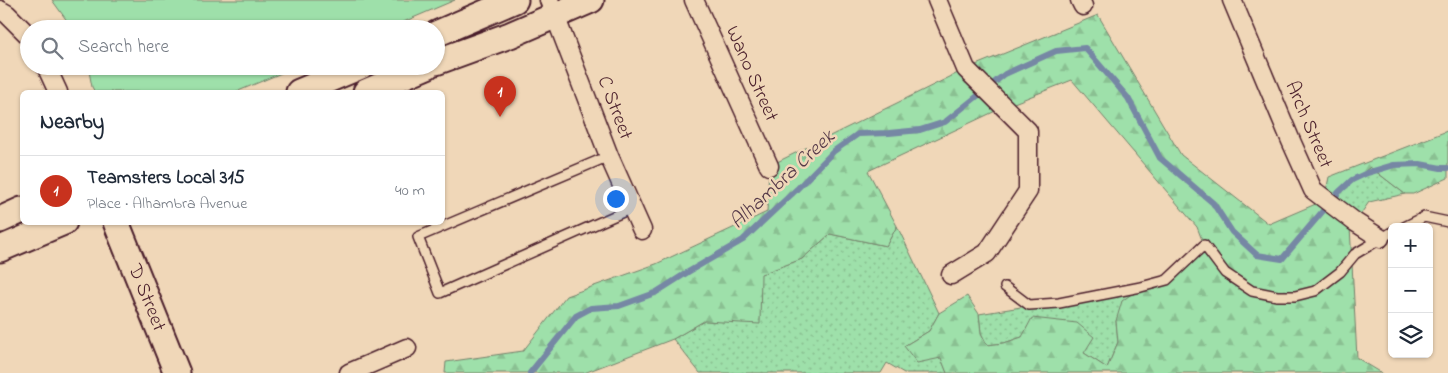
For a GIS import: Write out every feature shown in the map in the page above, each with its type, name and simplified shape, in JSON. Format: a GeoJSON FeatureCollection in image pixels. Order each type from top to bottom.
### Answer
{"type":"FeatureCollection","features":[{"type":"Feature","properties":{"kind":"main road"},"geometry":{"type":"LineString","coordinates":[[445,30],[515,0]]}},
{"type":"Feature","properties":{"kind":"main road"},"geometry":{"type":"LineString","coordinates":[[445,58],[552,8],[591,0]]}},
{"type":"Feature","properties":{"kind":"main road"},"geometry":{"type":"LineString","coordinates":[[304,90],[339,75]]}},
{"type":"Feature","properties":{"kind":"main road"},"geometry":{"type":"LineString","coordinates":[[371,90],[406,75]]}},
{"type":"Feature","properties":{"kind":"main road"},"geometry":{"type":"LineString","coordinates":[[0,220],[20,211]]}},
{"type":"Feature","properties":{"kind":"main road"},"geometry":{"type":"LineString","coordinates":[[0,249],[57,225]]}},
{"type":"Feature","properties":{"kind":"main road","name":"D Street"},"geometry":{"type":"LineString","coordinates":[[117,225],[177,373]]}},
{"type":"Feature","properties":{"kind":"street","name":"Wano Street"},"geometry":{"type":"LineString","coordinates":[[694,0],[769,166]]}},
{"type":"Feature","properties":{"kind":"street"},"geometry":{"type":"LineString","coordinates":[[937,0],[966,69],[1028,131],[1028,191],[987,253],[952,275]]}},
{"type":"Feature","properties":{"kind":"street","name":"Arch Street"},"geometry":{"type":"LineString","coordinates":[[1232,0],[1313,190],[1355,222],[1386,235]]}},
{"type":"Feature","properties":{"kind":"street","name":"C Street"},"geometry":{"type":"LineString","coordinates":[[552,8],[609,156],[642,230]]}},
{"type":"Feature","properties":{"kind":"street"},"geometry":{"type":"LineString","coordinates":[[0,10],[20,27]]}},
{"type":"Feature","properties":{"kind":"street"},"geometry":{"type":"LineString","coordinates":[[50,75],[57,90]]}},
{"type":"Feature","properties":{"kind":"street"},"geometry":{"type":"LineString","coordinates":[[348,373],[407,348]]}},
{"type":"Feature","properties":{"kind":"lane"},"geometry":{"type":"LineString","coordinates":[[609,156],[418,237],[440,293],[632,208]]}},
{"type":"Feature","properties":{"kind":"lane"},"geometry":{"type":"LineString","coordinates":[[1412,223],[1424,217],[1448,222]]}},
{"type":"Feature","properties":{"kind":"lane"},"geometry":{"type":"LineString","coordinates":[[1005,287],[1029,305],[1058,303],[1141,287],[1167,280],[1204,245],[1225,273],[1252,290],[1277,296],[1295,296],[1315,291],[1340,272],[1356,254],[1386,235]]}},
{"type":"Feature","properties":{"kind":"green space"},"geometry":{"type":"Polygon","coordinates":[[[52,0],[455,0],[408,20],[66,20],[52,0]]]}},
{"type":"Feature","properties":{"kind":"green space"},"geometry":{"type":"Polygon","coordinates":[[[1098,15],[1181,155],[1269,224],[1318,203],[1350,226],[1357,358],[1382,373],[947,373],[941,358],[917,363],[904,346],[929,331],[939,313],[967,296],[979,314],[981,333],[987,345],[1004,343],[1022,337],[1032,318],[1077,323],[1094,337],[1084,353],[1107,368],[1118,342],[1116,321],[1122,301],[1141,287],[1167,280],[1204,245],[1197,227],[1072,80],[1004,107],[868,171],[897,226],[886,246],[830,234],[802,259],[761,274],[760,324],[704,321],[673,339],[584,373],[445,373],[446,362],[523,351],[566,296],[656,264],[767,212],[769,166],[966,69],[1098,15]]]}},
{"type":"Feature","properties":{"kind":"green space"},"geometry":{"type":"Polygon","coordinates":[[[90,75],[277,75],[241,90],[94,90],[90,75]]]}},
{"type":"Feature","properties":{"kind":"green space"},"geometry":{"type":"Polygon","coordinates":[[[1448,129],[1448,178],[1413,194],[1405,194],[1370,167],[1334,197],[1326,191],[1329,177],[1448,129]]]}},
{"type":"Feature","properties":{"kind":"green space"},"geometry":{"type":"Polygon","coordinates":[[[1370,167],[1405,194],[1369,202],[1360,215],[1334,197],[1370,167]]]}},
{"type":"Feature","properties":{"kind":"green space"},"geometry":{"type":"Polygon","coordinates":[[[897,226],[939,313],[929,331],[904,346],[941,357],[947,373],[904,373],[887,363],[881,373],[700,373],[673,339],[704,321],[760,274],[802,259],[830,234],[886,246],[897,226]]]}},
{"type":"Feature","properties":{"kind":"green space"},"geometry":{"type":"Polygon","coordinates":[[[1141,287],[1116,321],[1118,342],[1107,368],[1084,353],[1022,337],[1004,343],[987,345],[981,333],[979,314],[1141,287]]]}},
{"type":"Feature","properties":{"kind":"waterway","name":"Alhambra Creek"},"geometry":{"type":"LineString","coordinates":[[530,373],[576,316],[591,308],[619,306],[655,293],[743,240],[834,151],[858,134],[920,130],[945,122],[1005,74],[1056,51],[1085,48],[1128,98],[1160,158],[1213,203],[1232,232],[1257,255],[1282,259],[1339,192],[1352,180],[1367,173],[1394,165],[1420,164],[1448,168]]}},
{"type":"Feature","properties":{"kind":"place","name":"Teamsters Local 315"},"geometry":{"type":"Point","coordinates":[500,117]}}]}
